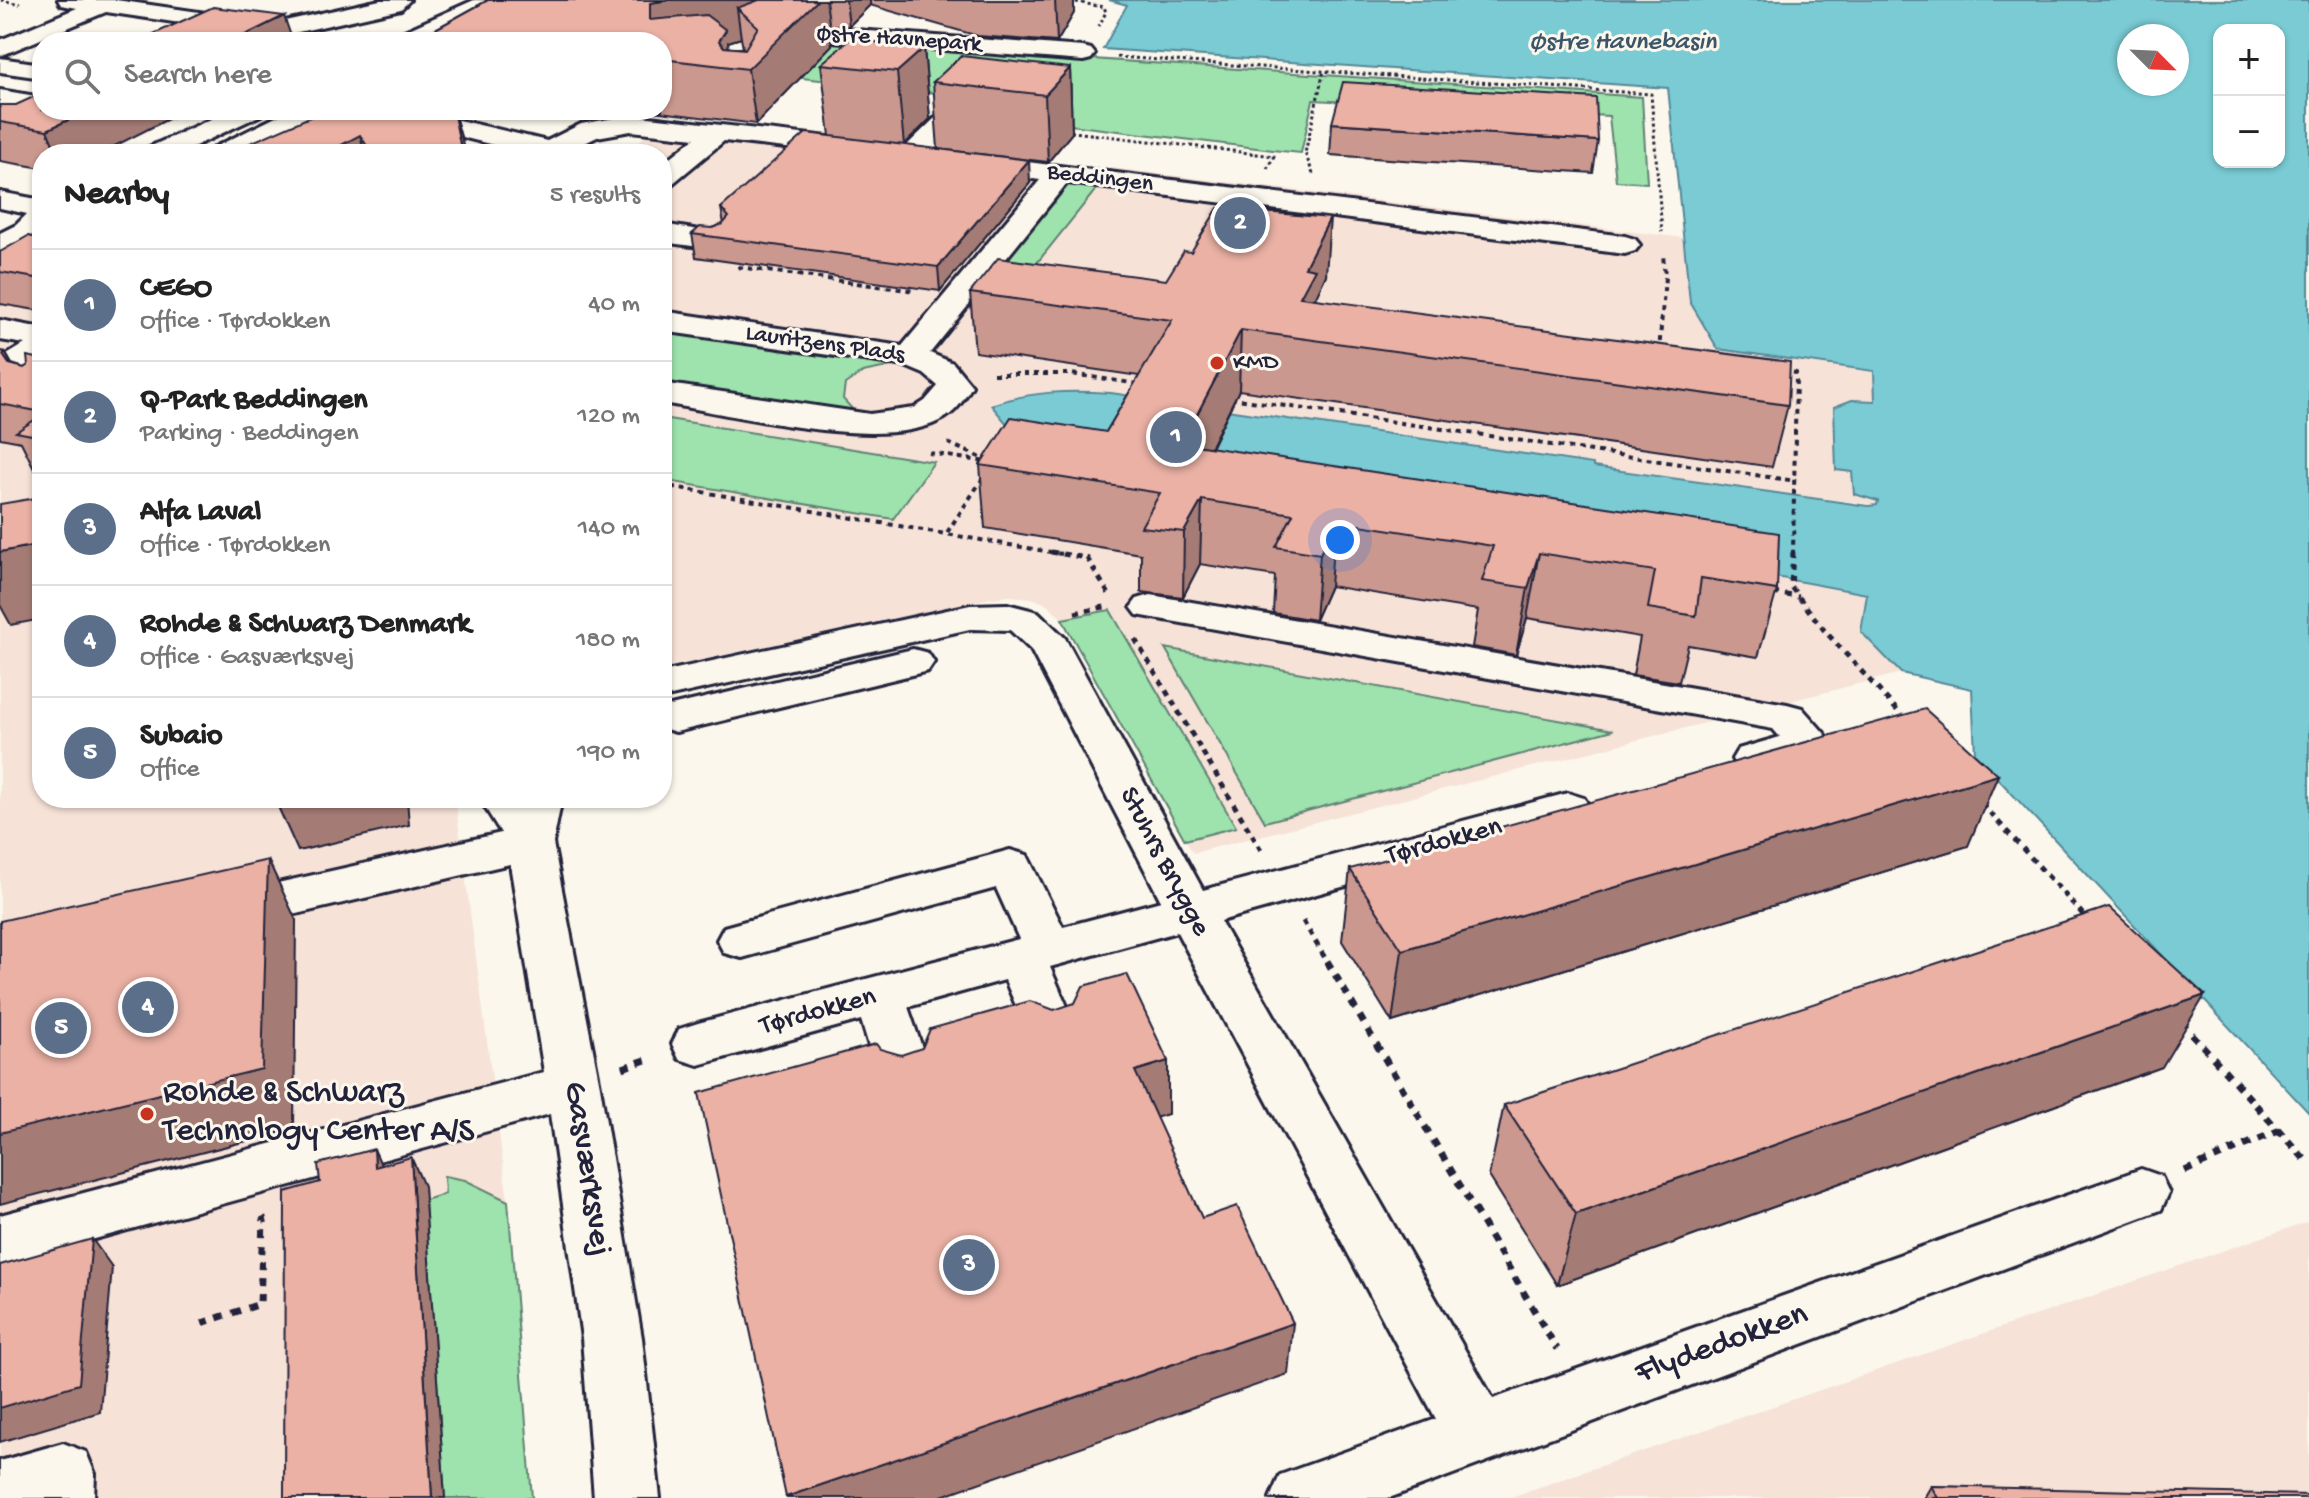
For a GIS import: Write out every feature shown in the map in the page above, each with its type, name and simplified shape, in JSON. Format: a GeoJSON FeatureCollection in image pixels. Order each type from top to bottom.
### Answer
{"type":"FeatureCollection","features":[{"type":"Feature","properties":{"kind":"street"},"geometry":{"type":"LineString","coordinates":[[69,0],[117,4],[290,32]]}},
{"type":"Feature","properties":{"kind":"street"},"geometry":{"type":"LineString","coordinates":[[276,30],[410,2],[468,0]]}},
{"type":"Feature","properties":{"kind":"street"},"geometry":{"type":"LineString","coordinates":[[410,2],[414,26],[411,32]]}},
{"type":"Feature","properties":{"kind":"street"},"geometry":{"type":"LineString","coordinates":[[47,32],[117,4]]}},
{"type":"Feature","properties":{"kind":"street"},"geometry":{"type":"LineString","coordinates":[[425,32],[502,5]]}},
{"type":"Feature","properties":{"kind":"street"},"geometry":{"type":"LineString","coordinates":[[461,32],[502,5]]}},
{"type":"Feature","properties":{"kind":"street","name":"Østre Havnepark"},"geometry":{"type":"LineString","coordinates":[[765,44],[826,12]]}},
{"type":"Feature","properties":{"kind":"street"},"geometry":{"type":"LineString","coordinates":[[0,23],[34,32]]}},
{"type":"Feature","properties":{"kind":"street"},"geometry":{"type":"LineString","coordinates":[[81,32],[101,31]]}},
{"type":"Feature","properties":{"kind":"street","name":"Østre Havnepark"},"geometry":{"type":"LineString","coordinates":[[789,32],[1083,54]]}},
{"type":"Feature","properties":{"kind":"street"},"geometry":{"type":"LineString","coordinates":[[0,49],[32,38]]}},
{"type":"Feature","properties":{"kind":"street","name":"Østre Havnepark"},"geometry":{"type":"LineString","coordinates":[[913,155],[1005,61],[1008,48]]}},
{"type":"Feature","properties":{"kind":"street"},"geometry":{"type":"LineString","coordinates":[[0,65],[32,70]]}},
{"type":"Feature","properties":{"kind":"street"},"geometry":{"type":"LineString","coordinates":[[0,98],[32,111]]}},
{"type":"Feature","properties":{"kind":"street"},"geometry":{"type":"LineString","coordinates":[[178,144],[230,120]]}},
{"type":"Feature","properties":{"kind":"street"},"geometry":{"type":"LineString","coordinates":[[204,144],[248,120]]}},
{"type":"Feature","properties":{"kind":"street","name":"Beddingen"},"geometry":{"type":"LineString","coordinates":[[489,120],[494,124],[581,144]]}},
{"type":"Feature","properties":{"kind":"street","name":"Beddingen"},"geometry":{"type":"LineString","coordinates":[[586,144],[606,126],[631,123],[714,124],[913,155],[1625,245]]}},
{"type":"Feature","properties":{"kind":"street"},"geometry":{"type":"LineString","coordinates":[[253,144],[317,124]]}},
{"type":"Feature","properties":{"kind":"street"},"geometry":{"type":"LineString","coordinates":[[672,168],[714,124]]}},
{"type":"Feature","properties":{"kind":"street"},"geometry":{"type":"LineString","coordinates":[[381,144],[434,136],[450,126],[516,144]]}},
{"type":"Feature","properties":{"kind":"street"},"geometry":{"type":"LineString","coordinates":[[910,357],[1060,174]]}},
{"type":"Feature","properties":{"kind":"street"},"geometry":{"type":"LineString","coordinates":[[0,200],[29,223],[0,262]]}},
{"type":"Feature","properties":{"kind":"street"},"geometry":{"type":"LineString","coordinates":[[672,237],[714,252]]}},
{"type":"Feature","properties":{"kind":"street"},"geometry":{"type":"LineString","coordinates":[[672,247],[714,252]]}},
{"type":"Feature","properties":{"kind":"street","name":"Lauritzens Plads"},"geometry":{"type":"LineString","coordinates":[[672,322],[910,357],[931,363],[948,374]]}},
{"type":"Feature","properties":{"kind":"street"},"geometry":{"type":"LineString","coordinates":[[0,330],[32,336]]}},
{"type":"Feature","properties":{"kind":"street"},"geometry":{"type":"LineString","coordinates":[[0,373],[32,354]]}},
{"type":"Feature","properties":{"kind":"street"},"geometry":{"type":"LineString","coordinates":[[672,395],[856,424],[899,422],[933,412],[949,400],[955,386],[948,374]]}},
{"type":"Feature","properties":{"kind":"street"},"geometry":{"type":"LineString","coordinates":[[1151,607],[1787,718],[1811,743],[1720,768]]}},
{"type":"Feature","properties":{"kind":"street"},"geometry":{"type":"LineString","coordinates":[[672,700],[970,617],[1015,615],[1035,626]]}},
{"type":"Feature","properties":{"kind":"street","name":"Stuhrs Brygge"},"geometry":{"type":"LineString","coordinates":[[1035,626],[1050,647],[1190,911],[1478,1434]]}},
{"type":"Feature","properties":{"kind":"street"},"geometry":{"type":"LineString","coordinates":[[672,701],[913,662]]}},
{"type":"Feature","properties":{"kind":"street","name":"Tørdokken"},"geometry":{"type":"LineString","coordinates":[[698,1044],[1600,800]]}},
{"type":"Feature","properties":{"kind":"street"},"geometry":{"type":"LineString","coordinates":[[185,922],[524,813]]}},
{"type":"Feature","properties":{"kind":"street","name":"Gasværksvej"},"geometry":{"type":"LineString","coordinates":[[524,813],[573,1086],[612,1338],[627,1498]]}},
{"type":"Feature","properties":{"kind":"street"},"geometry":{"type":"LineString","coordinates":[[742,940],[1010,867],[1056,1041]]}},
{"type":"Feature","properties":{"kind":"street"},"geometry":{"type":"LineString","coordinates":[[879,995],[908,1085]]}},
{"type":"Feature","properties":{"kind":"street"},"geometry":{"type":"LineString","coordinates":[[0,1240],[573,1086]]}},
{"type":"Feature","properties":{"kind":"street","name":"Flydedokken"},"geometry":{"type":"LineString","coordinates":[[1303,1498],[2141,1193]]}},
{"type":"Feature","properties":{"kind":"street"},"geometry":{"type":"LineString","coordinates":[[0,1493],[63,1474],[61,1498]]}},
{"type":"Feature","properties":{"kind":"path"},"geometry":{"type":"LineString","coordinates":[[1064,0],[1104,7],[1106,12],[1083,54],[1651,94],[1662,231]]}},
{"type":"Feature","properties":{"kind":"path"},"geometry":{"type":"LineString","coordinates":[[1313,175],[1305,153],[1324,70]]}},
{"type":"Feature","properties":{"kind":"path"},"geometry":{"type":"LineString","coordinates":[[1059,130],[1274,156],[1250,198]]}},
{"type":"Feature","properties":{"kind":"path"},"geometry":{"type":"LineString","coordinates":[[1659,353],[1665,277],[1663,247]]}},
{"type":"Feature","properties":{"kind":"path"},"geometry":{"type":"LineString","coordinates":[[714,252],[961,298]]}},
{"type":"Feature","properties":{"kind":"path"},"geometry":{"type":"LineString","coordinates":[[1781,370],[1796,373],[1796,491],[1791,587],[1824,630],[1909,723]]}},
{"type":"Feature","properties":{"kind":"path"},"geometry":{"type":"LineString","coordinates":[[948,374],[1072,374],[1151,386]]}},
{"type":"Feature","properties":{"kind":"path"},"geometry":{"type":"LineString","coordinates":[[1229,397],[1796,481]]}},
{"type":"Feature","properties":{"kind":"path"},"geometry":{"type":"LineString","coordinates":[[899,422],[993,463]]}},
{"type":"Feature","properties":{"kind":"path"},"geometry":{"type":"LineString","coordinates":[[672,487],[946,534]]}},
{"type":"Feature","properties":{"kind":"path"},"geometry":{"type":"LineString","coordinates":[[1768,592],[1799,597]]}},
{"type":"Feature","properties":{"kind":"path"},"geometry":{"type":"LineString","coordinates":[[1035,626],[1137,599],[1151,607]]}},
{"type":"Feature","properties":{"kind":"path"},"geometry":{"type":"LineString","coordinates":[[1972,793],[2089,921]]}},
{"type":"Feature","properties":{"kind":"path"},"geometry":{"type":"LineString","coordinates":[[2174,1014],[2309,1164]]}},
{"type":"Feature","properties":{"kind":"path"},"geometry":{"type":"LineString","coordinates":[[573,1086],[698,1044]]}},
{"type":"Feature","properties":{"kind":"path"},"geometry":{"type":"LineString","coordinates":[[2141,1193],[2280,1130]]}},
{"type":"Feature","properties":{"kind":"path"},"geometry":{"type":"LineString","coordinates":[[202,1323],[260,1304],[263,1220]]}},
{"type":"Feature","properties":{"kind":"shaded area"},"geometry":{"type":"Polygon","coordinates":[[[652,131],[1098,187],[1112,168],[1684,238],[1690,302],[1718,349],[1874,371],[1875,401],[1853,400],[1834,407],[1836,470],[1852,472],[1878,501],[1877,505],[1656,478],[1593,467],[1593,464],[1111,393],[1058,391],[1011,398],[1691,563],[1867,594],[1861,633],[1901,673],[1193,853],[1062,619],[1049,605],[1032,598],[1009,596],[985,599],[672,666],[672,144],[635,144],[652,131]]]}},
{"type":"Feature","properties":{"kind":"shaded area"},"geometry":{"type":"Polygon","coordinates":[[[32,273],[32,808],[456,808],[508,1201],[532,1498],[0,1498],[0,287],[32,273]]]}},
{"type":"Feature","properties":{"kind":"shaded area"},"geometry":{"type":"Polygon","coordinates":[[[2309,1221],[2309,1498],[1508,1498],[2309,1221]]]}},
{"type":"Feature","properties":{"kind":"green space"},"geometry":{"type":"Polygon","coordinates":[[[817,40],[1642,97],[1647,183],[1616,181],[1609,116],[1313,100],[1301,153],[973,113],[982,98],[784,76],[817,40]]]}},
{"type":"Feature","properties":{"kind":"green space"},"geometry":{"type":"Polygon","coordinates":[[[1069,183],[1098,187],[1016,289],[974,297],[1069,183]]]}},
{"type":"Feature","properties":{"kind":"green space"},"geometry":{"type":"Polygon","coordinates":[[[672,333],[892,366],[863,372],[845,384],[843,399],[856,413],[672,384],[672,333]]]}},
{"type":"Feature","properties":{"kind":"green space"},"geometry":{"type":"Polygon","coordinates":[[[672,420],[934,462],[893,519],[672,482],[672,420]]]}},
{"type":"Feature","properties":{"kind":"green space"},"geometry":{"type":"Polygon","coordinates":[[[1110,610],[1236,827],[1185,840],[1062,619],[1110,610]]]}},
{"type":"Feature","properties":{"kind":"green space"},"geometry":{"type":"Polygon","coordinates":[[[1165,648],[1613,730],[1265,822],[1165,648]]]}},
{"type":"Feature","properties":{"kind":"green space"},"geometry":{"type":"Polygon","coordinates":[[[444,1176],[465,1180],[508,1201],[532,1498],[445,1498],[425,1200],[445,1194],[444,1176]]]}},
{"type":"Feature","properties":{"kind":"water","name":"Østre Havnebasin"},"geometry":{"type":"Polygon","coordinates":[[[1109,0],[2309,0],[2309,1113],[1975,754],[1972,689],[1901,673],[1861,632],[1867,594],[1036,440],[1007,424],[991,405],[1051,393],[1111,393],[1593,464],[1593,467],[1877,505],[1878,501],[1854,494],[1852,472],[1836,470],[1834,407],[1852,400],[1875,401],[1874,371],[1718,349],[1690,302],[1668,88],[1103,49],[1127,5],[1109,0]]]}},
{"type":"Feature","properties":{"kind":"building"},"geometry":{"type":"Polygon","coordinates":[[[488,0],[669,0],[650,3],[650,20],[706,15],[726,30],[719,41],[724,47],[745,49],[758,27],[737,8],[759,0],[818,0],[748,69],[672,60],[672,32],[430,32],[488,0]]]}},
{"type":"Feature","properties":{"kind":"building"},"geometry":{"type":"Polygon","coordinates":[[[213,7],[284,16],[251,32],[158,32],[213,7]]]}},
{"type":"Feature","properties":{"kind":"building"},"geometry":{"type":"Polygon","coordinates":[[[850,39],[924,48],[897,72],[821,64],[850,39]]]}},
{"type":"Feature","properties":{"kind":"building"},"geometry":{"type":"Polygon","coordinates":[[[961,56],[1070,68],[1045,95],[933,82],[961,56]]]}},
{"type":"Feature","properties":{"kind":"building"},"geometry":{"type":"Polygon","coordinates":[[[1343,82],[1596,98],[1598,141],[1332,123],[1343,82]]]}},
{"type":"Feature","properties":{"kind":"building"},"geometry":{"type":"Polygon","coordinates":[[[32,98],[32,120],[68,120],[47,130],[0,122],[0,105],[16,105],[32,98]]]}},
{"type":"Feature","properties":{"kind":"building"},"geometry":{"type":"Polygon","coordinates":[[[303,120],[455,120],[460,144],[366,144],[360,135],[343,144],[248,144],[303,120]]]}},
{"type":"Feature","properties":{"kind":"building"},"geometry":{"type":"Polygon","coordinates":[[[806,133],[1029,160],[938,267],[692,234],[700,227],[712,228],[723,224],[729,217],[721,208],[806,133]]]}},
{"type":"Feature","properties":{"kind":"building"},"geometry":{"type":"Polygon","coordinates":[[[1218,208],[1330,218],[1305,267],[1315,269],[1300,297],[1790,362],[1788,405],[1241,330],[1182,443],[1779,533],[1777,590],[1701,578],[1696,616],[1648,608],[1655,571],[1539,553],[1528,588],[1482,581],[1493,546],[1335,521],[1320,554],[1276,547],[1293,514],[1202,500],[1184,532],[1141,527],[1160,493],[980,465],[1011,417],[1106,432],[1172,320],[970,293],[998,258],[1166,280],[1184,251],[1191,252],[1218,208]]]}},
{"type":"Feature","properties":{"kind":"building"},"geometry":{"type":"Polygon","coordinates":[[[28,236],[32,237],[32,277],[0,272],[0,252],[28,236]]]}},
{"type":"Feature","properties":{"kind":"building"},"geometry":{"type":"Polygon","coordinates":[[[0,351],[5,352],[3,355],[9,364],[24,368],[28,365],[27,356],[32,357],[32,410],[0,404],[0,351]]]}},
{"type":"Feature","properties":{"kind":"building"},"geometry":{"type":"Polygon","coordinates":[[[32,422],[32,435],[16,432],[32,422]]]}},
{"type":"Feature","properties":{"kind":"building"},"geometry":{"type":"Polygon","coordinates":[[[32,499],[32,546],[0,552],[0,504],[32,499]]]}},
{"type":"Feature","properties":{"kind":"building"},"geometry":{"type":"Polygon","coordinates":[[[1925,709],[1998,775],[1402,950],[1350,869],[1925,709]]]}},
{"type":"Feature","properties":{"kind":"building"},"geometry":{"type":"Polygon","coordinates":[[[268,860],[262,1069],[0,1133],[0,921],[268,860]]]}},
{"type":"Feature","properties":{"kind":"building"},"geometry":{"type":"Polygon","coordinates":[[[2109,907],[2205,995],[1576,1214],[1504,1105],[2109,907]]]}},
{"type":"Feature","properties":{"kind":"building"},"geometry":{"type":"Polygon","coordinates":[[[1127,974],[1168,1061],[1135,1071],[1202,1218],[1237,1206],[1293,1323],[786,1497],[699,1093],[876,1044],[880,1049],[901,1055],[922,1048],[930,1029],[1030,1001],[1054,1010],[1075,1003],[1083,986],[1127,974]]]}},
{"type":"Feature","properties":{"kind":"building"},"geometry":{"type":"Polygon","coordinates":[[[374,1149],[375,1167],[411,1157],[432,1498],[284,1498],[285,1192],[320,1182],[318,1164],[374,1149]]]}},
{"type":"Feature","properties":{"kind":"building"},"geometry":{"type":"Polygon","coordinates":[[[92,1239],[79,1384],[0,1408],[0,1265],[92,1239]]]}},
{"type":"Feature","properties":{"kind":"building"},"geometry":{"type":"Polygon","coordinates":[[[1931,1486],[2309,1495],[2309,1498],[1938,1498],[1931,1486]]]}},
{"type":"Feature","properties":{"kind":"place","name":"Q-Park Beddingen"},"geometry":{"type":"Point","coordinates":[1240,223]}},
{"type":"Feature","properties":{"kind":"place","name":"KMD"},"geometry":{"type":"Point","coordinates":[1217,363]}},
{"type":"Feature","properties":{"kind":"place","name":"CEGO"},"geometry":{"type":"Point","coordinates":[1176,437]}},
{"type":"Feature","properties":{"kind":"place","name":"Rohde & Schwarz Denmark"},"geometry":{"type":"Point","coordinates":[148,1007]}},
{"type":"Feature","properties":{"kind":"place","name":"Subaio"},"geometry":{"type":"Point","coordinates":[61,1028]}},
{"type":"Feature","properties":{"kind":"place","name":"Rohde & Schwarz Technology Center A/S"},"geometry":{"type":"Point","coordinates":[147,1114]}},
{"type":"Feature","properties":{"kind":"place","name":"Alfa Laval"},"geometry":{"type":"Point","coordinates":[969,1265]}}]}
